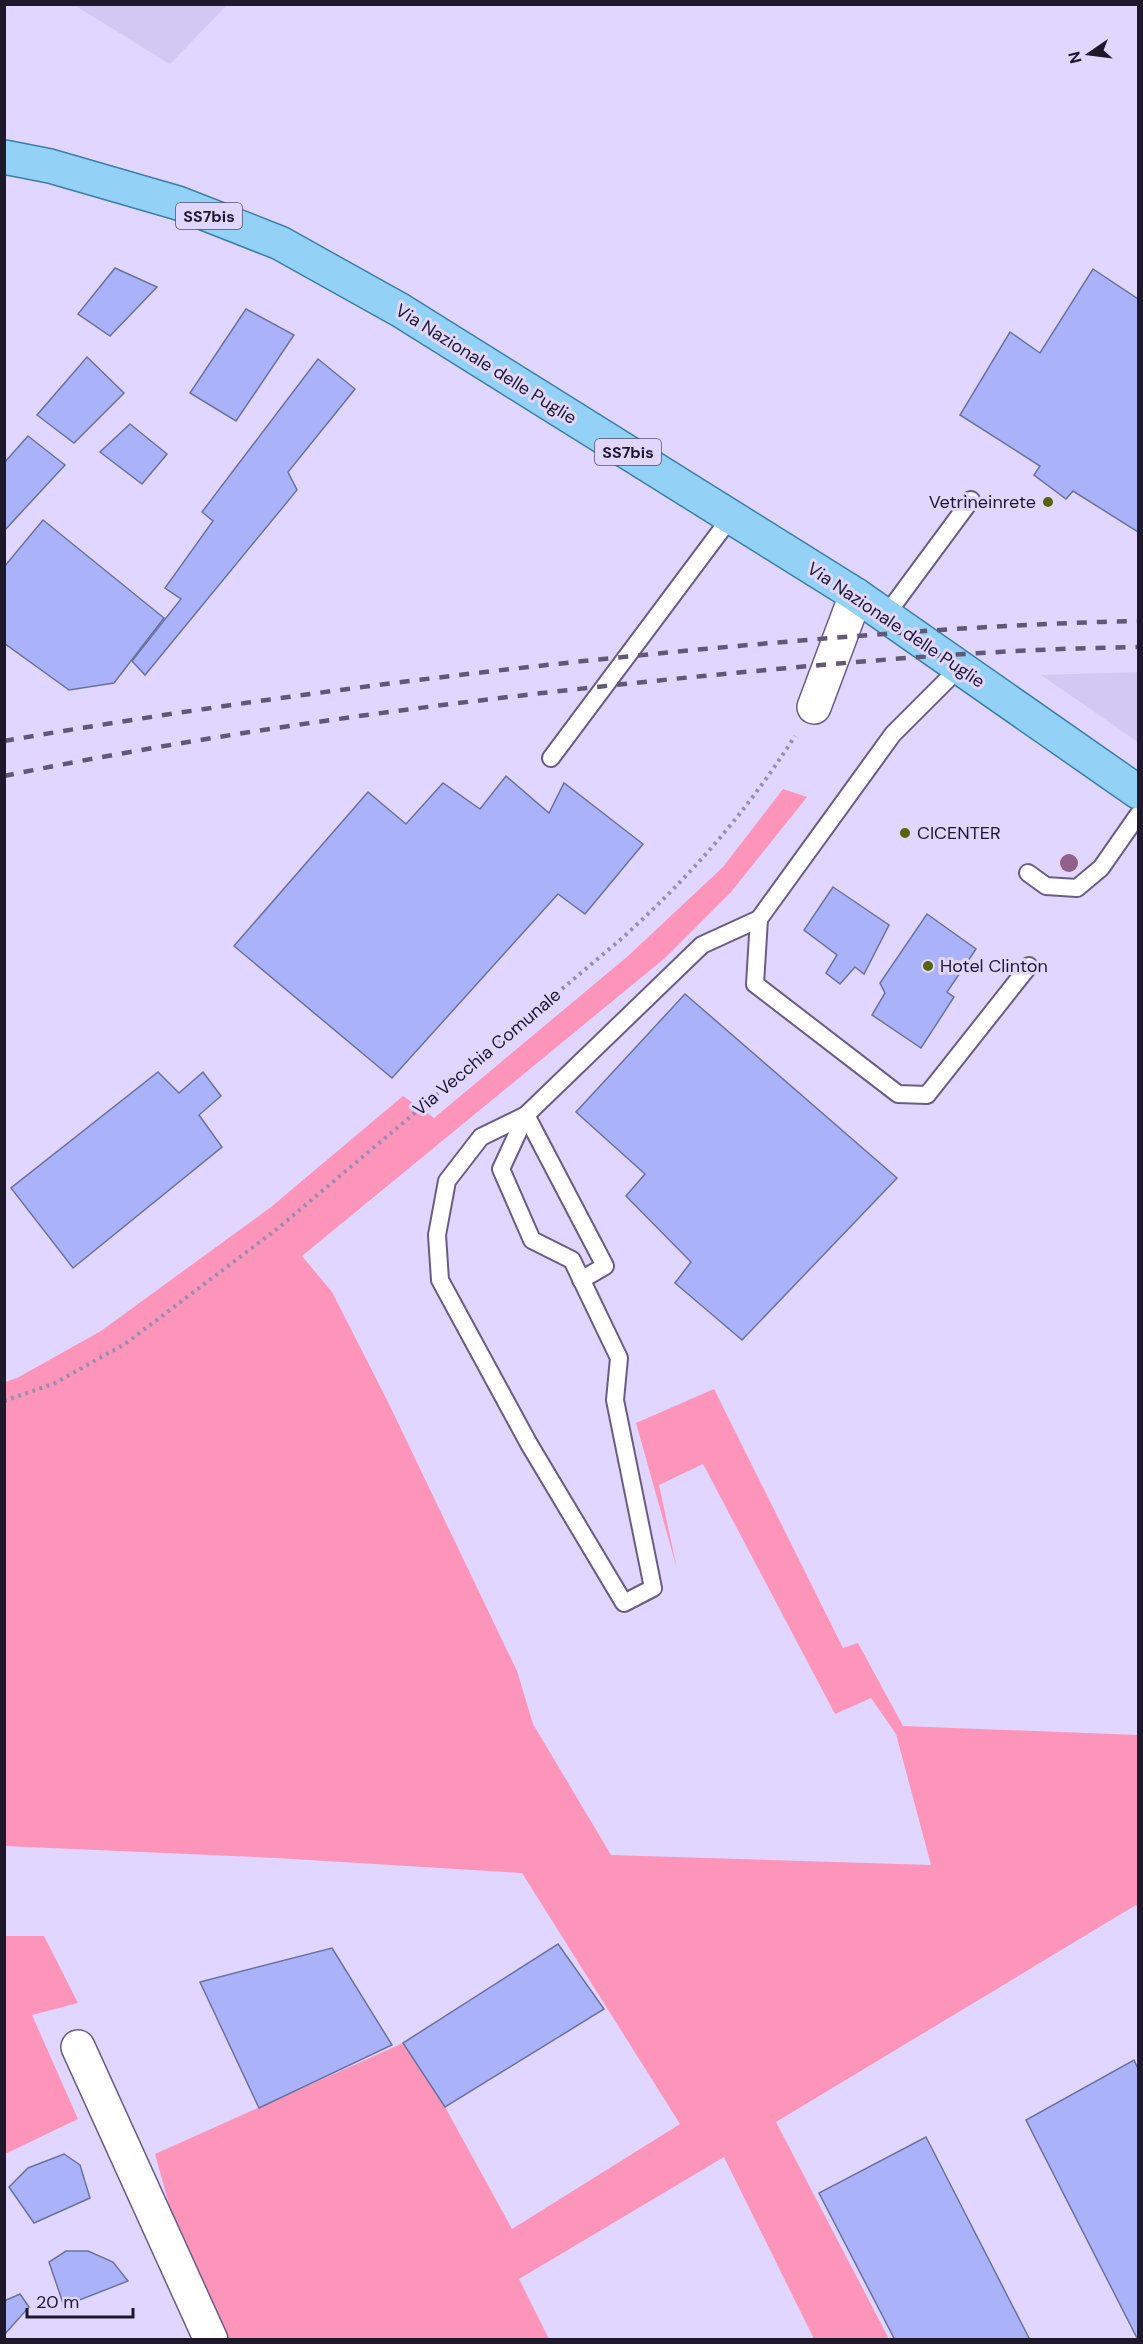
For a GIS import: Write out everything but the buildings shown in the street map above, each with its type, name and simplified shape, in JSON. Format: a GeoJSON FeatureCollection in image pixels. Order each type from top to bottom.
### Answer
{"type":"FeatureCollection","features":[{"type":"Feature","properties":{"kind":"main road","name":"Via Nazionale delle Puglie"},"geometry":{"type":"LineString","coordinates":[[4,157],[50,166],[178,203],[280,243],[400,310],[856,595],[1138,792]]}},
{"type":"Feature","properties":{"kind":"street"},"geometry":{"type":"LineString","coordinates":[[814,707],[856,595]]}},
{"type":"Feature","properties":{"kind":"street"},"geometry":{"type":"LineString","coordinates":[[78,2047],[211,2340]]}},
{"type":"Feature","properties":{"kind":"lane"},"geometry":{"type":"LineString","coordinates":[[886,615],[971,500]]}},
{"type":"Feature","properties":{"kind":"lane"},"geometry":{"type":"LineString","coordinates":[[551,758],[731,517]]}},
{"type":"Feature","properties":{"kind":"lane"},"geometry":{"type":"LineString","coordinates":[[526,1115],[501,1169],[532,1240],[572,1260],[619,1358],[615,1400],[653,1588],[624,1603],[529,1444],[440,1280],[437,1235],[447,1181],[481,1137],[526,1115],[702,945],[759,919],[893,734],[960,667]]}},
{"type":"Feature","properties":{"kind":"lane"},"geometry":{"type":"LineString","coordinates":[[1028,873],[1046,886],[1077,888],[1101,868],[1138,815]]}},
{"type":"Feature","properties":{"kind":"lane"},"geometry":{"type":"LineString","coordinates":[[759,919],[755,984],[898,1094],[927,1095],[1029,966]]}},
{"type":"Feature","properties":{"kind":"lane"},"geometry":{"type":"LineString","coordinates":[[526,1115],[605,1266],[582,1280]]}},
{"type":"Feature","properties":{"kind":"path","name":"Via Vecchia Comunale"},"geometry":{"type":"LineString","coordinates":[[4,1401],[54,1383],[125,1344],[278,1229],[620,940],[655,909],[733,825],[814,707]]}},
{"type":"Feature","properties":{"kind":"shaded area"},"geometry":{"type":"Polygon","coordinates":[[[74,5],[227,5],[170,64],[74,5]]]}},
{"type":"Feature","properties":{"kind":"shaded area"},"geometry":{"type":"Polygon","coordinates":[[[1138,672],[1138,742],[1041,675],[1138,672]]]}},
{"type":"Feature","properties":{"kind":"shaded area"},"geometry":{"type":"Polygon","coordinates":[[[783,789],[807,797],[731,892],[665,958],[302,1256],[332,1292],[388,1402],[517,1671],[533,1724],[611,1855],[931,1865],[896,1734],[871,1698],[835,1714],[703,1464],[659,1485],[677,1569],[636,1423],[714,1389],[843,1648],[858,1643],[903,1726],[1138,1735],[1138,1907],[1136,1905],[776,2122],[889,2339],[814,2339],[724,2157],[519,2279],[549,2339],[225,2339],[181,2248],[155,2154],[403,2043],[445,2107],[512,2229],[680,2124],[522,1873],[276,1858],[5,1846],[5,1382],[17,1378],[101,1331],[271,1207],[403,1096],[434,1118],[628,956],[723,867],[783,789]]]}},
{"type":"Feature","properties":{"kind":"shaded area"},"geometry":{"type":"Polygon","coordinates":[[[5,1936],[44,1936],[78,2003],[32,2015],[78,2119],[5,2154],[5,1936]]]}},
{"type":"Feature","properties":{"kind":"railway"},"geometry":{"type":"LineString","coordinates":[[4,741],[266,700],[441,677],[616,658],[921,631],[1138,621]]}},
{"type":"Feature","properties":{"kind":"railway"},"geometry":{"type":"LineString","coordinates":[[4,776],[177,744],[440,705],[703,676],[866,661],[1029,650],[1138,647]]}},
{"type":"Feature","properties":{"kind":"place","name":"Vetrineinrete"},"geometry":{"type":"Point","coordinates":[1048,502]}},
{"type":"Feature","properties":{"kind":"place","name":"CICENTER"},"geometry":{"type":"Point","coordinates":[905,833]}},
{"type":"Feature","properties":{"kind":"place","name":"Hotel Clinton"},"geometry":{"type":"Point","coordinates":[928,966]}}]}
